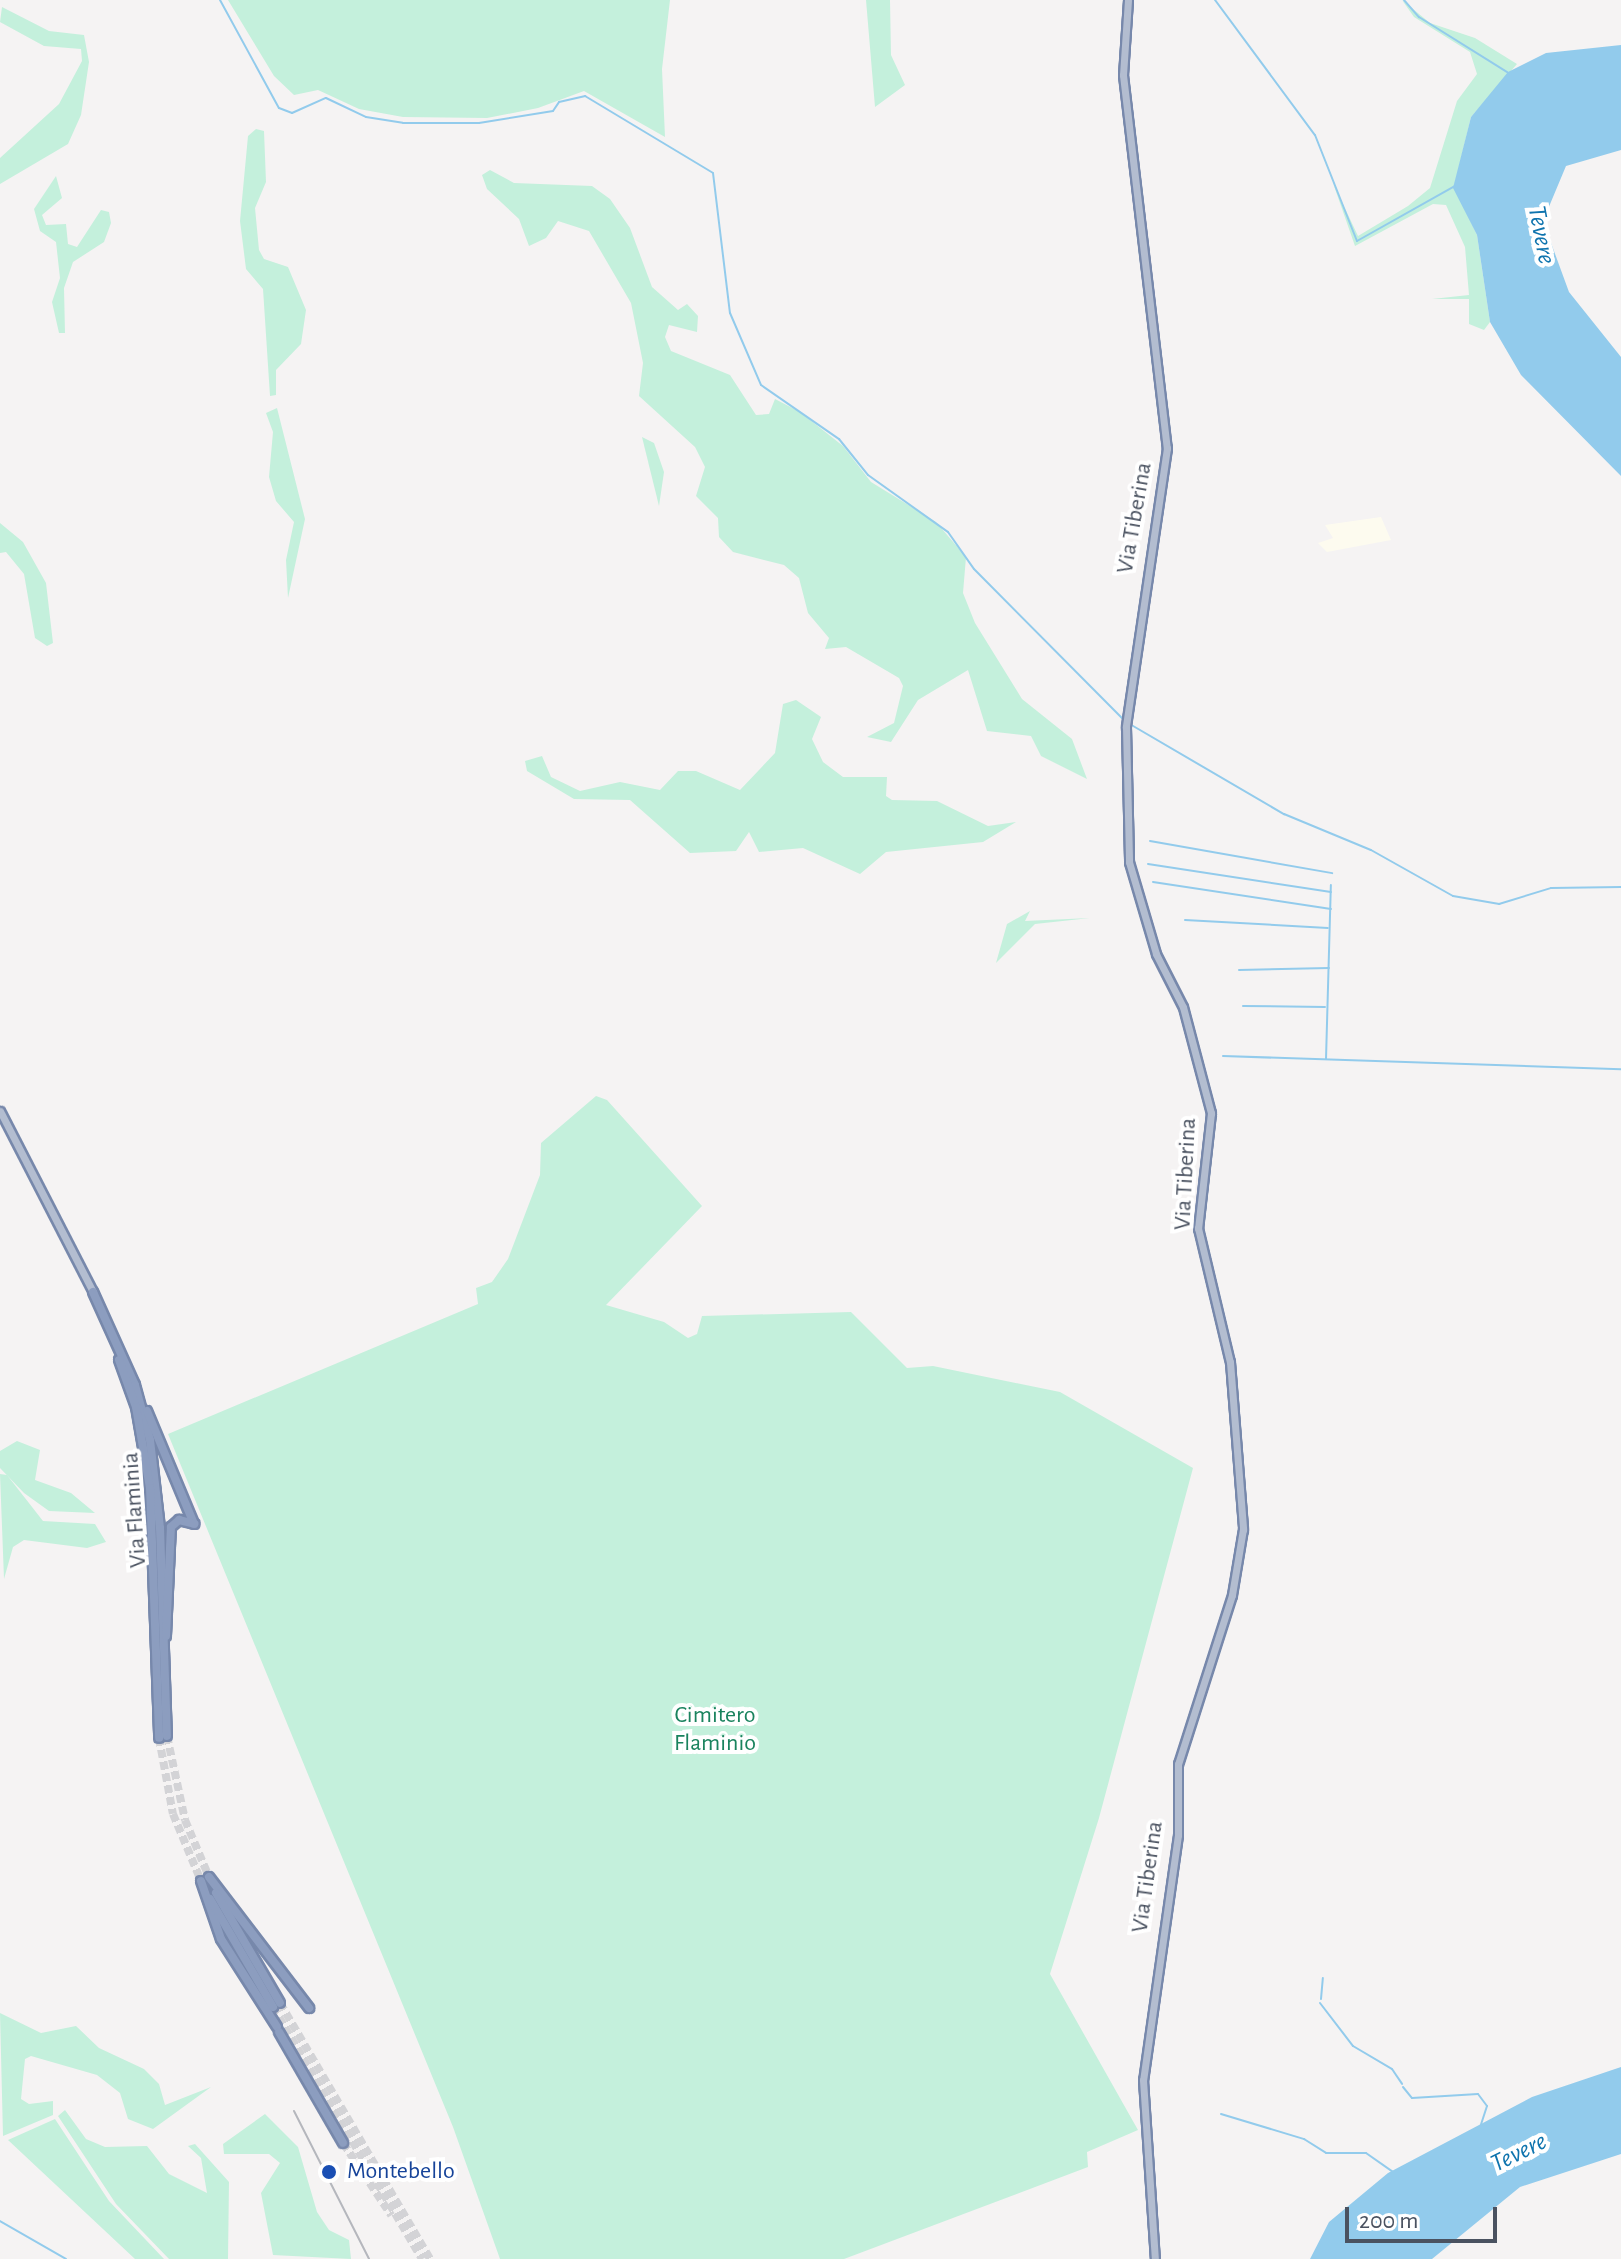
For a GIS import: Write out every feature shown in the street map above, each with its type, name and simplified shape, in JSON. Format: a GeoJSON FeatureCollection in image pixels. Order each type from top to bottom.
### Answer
{"type":"FeatureCollection","features":[{"type":"Feature","properties":{"kind":"highway","name":"Via Flaminia"},"geometry":{"type":"LineString","coordinates":[[93,1292],[135,1385],[157,1482],[163,1737],[145,1447],[93,1292]]}},
{"type":"Feature","properties":{"kind":"highway"},"geometry":{"type":"LineString","coordinates":[[135,1385],[195,1524],[179,1520],[171,1527],[161,1656]]}},
{"type":"Feature","properties":{"kind":"highway"},"geometry":{"type":"LineString","coordinates":[[205,1879],[276,2005]]}},
{"type":"Feature","properties":{"kind":"highway"},"geometry":{"type":"LineString","coordinates":[[205,1879],[309,2008]]}},
{"type":"Feature","properties":{"kind":"highway"},"geometry":{"type":"LineString","coordinates":[[205,1879],[221,1939],[343,2143]]}},
{"type":"Feature","properties":{"kind":"main road","name":"Via Tiberina"},"geometry":{"type":"LineString","coordinates":[[1128,0],[1123,75],[1167,448],[1126,727],[1134,890],[1164,975],[1183,1007],[1211,1113],[1198,1228],[1230,1362],[1243,1518],[1232,1595],[1178,1764],[1178,1835],[1143,2080],[1155,2259]]}},
{"type":"Feature","properties":{"kind":"main road","name":"Via Flaminia"},"geometry":{"type":"LineString","coordinates":[[0,1111],[41,1185],[93,1292]]}},
{"type":"Feature","properties":{"kind":"shaded area"},"geometry":{"type":"Polygon","coordinates":[[[1381,517],[1391,540],[1327,552],[1318,543],[1333,538],[1325,525],[1381,517]]]}},
{"type":"Feature","properties":{"kind":"green space"},"geometry":{"type":"Polygon","coordinates":[[[228,0],[670,0],[662,69],[665,137],[584,91],[538,108],[487,118],[403,117],[359,109],[318,90],[294,95],[274,76],[228,0]]]}},
{"type":"Feature","properties":{"kind":"green space"},"geometry":{"type":"Polygon","coordinates":[[[866,0],[890,0],[891,55],[905,85],[875,107],[866,0]]]}},
{"type":"Feature","properties":{"kind":"green space"},"geometry":{"type":"Polygon","coordinates":[[[1402,0],[1430,23],[1475,38],[1517,64],[1471,117],[1454,187],[1477,235],[1490,322],[1484,330],[1469,324],[1469,299],[1432,299],[1469,295],[1465,247],[1446,205],[1433,204],[1355,246],[1333,183],[1358,236],[1408,206],[1430,188],[1457,101],[1477,74],[1470,52],[1414,17],[1402,0]]]}},
{"type":"Feature","properties":{"kind":"green space"},"geometry":{"type":"Polygon","coordinates":[[[2,7],[49,31],[84,35],[89,62],[81,115],[68,144],[0,184],[0,158],[59,104],[82,61],[81,49],[44,46],[0,22],[2,7]]]}},
{"type":"Feature","properties":{"kind":"green space"},"geometry":{"type":"Polygon","coordinates":[[[256,129],[264,131],[266,182],[255,208],[259,250],[264,259],[288,267],[306,310],[301,344],[276,370],[276,395],[270,396],[263,289],[246,269],[240,221],[248,136],[256,129]]]}},
{"type":"Feature","properties":{"kind":"green space"},"geometry":{"type":"Polygon","coordinates":[[[490,170],[514,183],[592,186],[610,199],[630,228],[652,287],[678,310],[687,304],[698,316],[697,332],[669,325],[665,337],[671,351],[730,375],[756,415],[769,414],[775,399],[800,412],[843,446],[871,482],[936,522],[966,557],[963,593],[975,623],[1022,699],[1072,739],[1087,779],[1041,756],[1031,736],[987,731],[968,670],[918,700],[891,742],[867,737],[894,723],[903,686],[899,678],[846,647],[825,649],[829,638],[808,613],[799,578],[784,565],[733,552],[719,537],[718,518],[696,496],[705,467],[695,447],[639,396],[643,363],[631,303],[589,231],[558,221],[546,238],[529,246],[519,219],[487,189],[482,175],[490,170]]]}},
{"type":"Feature","properties":{"kind":"green space"},"geometry":{"type":"Polygon","coordinates":[[[56,176],[62,198],[42,215],[46,225],[66,224],[68,244],[77,247],[101,210],[109,212],[111,223],[104,242],[73,262],[64,288],[65,333],[59,333],[52,302],[60,278],[56,242],[40,231],[34,209],[56,176]]]}},
{"type":"Feature","properties":{"kind":"green space"},"geometry":{"type":"Polygon","coordinates":[[[277,408],[305,519],[288,598],[286,560],[294,522],[276,501],[269,477],[273,432],[266,413],[277,408]]]}},
{"type":"Feature","properties":{"kind":"green space"},"geometry":{"type":"Polygon","coordinates":[[[642,437],[654,443],[664,472],[659,506],[642,437]]]}},
{"type":"Feature","properties":{"kind":"green space"},"geometry":{"type":"Polygon","coordinates":[[[0,523],[23,542],[46,583],[53,643],[47,646],[35,638],[24,574],[6,552],[0,553],[0,523]]]}},
{"type":"Feature","properties":{"kind":"green space"},"geometry":{"type":"Polygon","coordinates":[[[796,700],[821,717],[812,739],[823,762],[843,777],[887,777],[886,796],[892,800],[937,801],[988,826],[1016,822],[983,842],[886,852],[860,874],[803,848],[759,852],[749,832],[736,851],[690,853],[630,800],[574,799],[527,771],[525,761],[542,756],[551,777],[580,791],[620,782],[660,790],[678,771],[696,771],[740,790],[775,753],[783,704],[796,700]]]}},
{"type":"Feature","properties":{"kind":"green space"},"geometry":{"type":"Polygon","coordinates":[[[1030,911],[1025,921],[1090,918],[1035,924],[996,963],[1007,924],[1030,911]]]}},
{"type":"Feature","properties":{"kind":"green space","name":"Cimitero Flaminio"},"geometry":{"type":"Polygon","coordinates":[[[596,1096],[607,1100],[702,1206],[606,1305],[664,1322],[688,1338],[697,1334],[702,1316],[851,1312],[907,1368],[933,1366],[1060,1392],[1193,1468],[1099,1818],[1050,1974],[1138,2130],[1087,2152],[1088,2167],[844,2259],[500,2259],[453,2127],[168,1434],[478,1304],[476,1288],[492,1282],[508,1259],[540,1175],[541,1143],[596,1096]]]}},
{"type":"Feature","properties":{"kind":"green space"},"geometry":{"type":"Polygon","coordinates":[[[17,1441],[40,1450],[35,1480],[71,1493],[95,1513],[49,1511],[24,1493],[0,1468],[0,1451],[17,1441]]]}},
{"type":"Feature","properties":{"kind":"green space"},"geometry":{"type":"Polygon","coordinates":[[[0,1474],[7,1475],[43,1521],[95,1524],[106,1542],[87,1548],[24,1540],[13,1547],[4,1579],[0,1474]]]}},
{"type":"Feature","properties":{"kind":"green space"},"geometry":{"type":"Polygon","coordinates":[[[0,2013],[41,2033],[76,2026],[99,2048],[144,2069],[159,2084],[165,2105],[211,2087],[153,2129],[128,2119],[120,2093],[97,2075],[31,2056],[25,2059],[21,2099],[29,2104],[53,2101],[53,2115],[3,2136],[0,2013]]]}},
{"type":"Feature","properties":{"kind":"green space"},"geometry":{"type":"Polygon","coordinates":[[[65,2110],[86,2139],[105,2147],[147,2146],[169,2174],[207,2193],[201,2158],[188,2146],[195,2144],[229,2182],[228,2259],[169,2259],[116,2204],[58,2116],[65,2110]]]}},
{"type":"Feature","properties":{"kind":"green space"},"geometry":{"type":"Polygon","coordinates":[[[265,2114],[298,2147],[317,2212],[329,2230],[349,2240],[351,2259],[273,2255],[261,2193],[280,2163],[269,2154],[224,2154],[223,2144],[265,2114]]]}},
{"type":"Feature","properties":{"kind":"green space"},"geometry":{"type":"Polygon","coordinates":[[[55,2119],[109,2201],[164,2259],[135,2259],[8,2140],[55,2119]]]}},
{"type":"Feature","properties":{"kind":"water","name":"Tevere"},"geometry":{"type":"Polygon","coordinates":[[[1621,45],[1621,150],[1566,166],[1543,221],[1569,292],[1621,357],[1621,476],[1521,375],[1490,322],[1477,235],[1453,188],[1471,117],[1508,72],[1546,53],[1621,45]]]}},
{"type":"Feature","properties":{"kind":"water","name":"Tevere"},"geometry":{"type":"Polygon","coordinates":[[[1621,2067],[1621,2154],[1520,2187],[1432,2259],[1310,2259],[1329,2222],[1388,2173],[1532,2097],[1621,2067]]]}},
{"type":"Feature","properties":{"kind":"waterway"},"geometry":{"type":"LineString","coordinates":[[220,0],[279,108],[292,113],[326,98],[366,117],[403,123],[479,123],[553,111],[559,102],[585,96],[713,173],[730,313],[761,385],[839,439],[868,475],[948,532],[974,569],[1123,719]]}},
{"type":"Feature","properties":{"kind":"waterway"},"geometry":{"type":"LineString","coordinates":[[1215,0],[1315,135],[1357,241],[1455,186]]}},
{"type":"Feature","properties":{"kind":"waterway"},"geometry":{"type":"LineString","coordinates":[[1404,0],[1419,17],[1507,72]]}},
{"type":"Feature","properties":{"kind":"waterway"},"geometry":{"type":"LineString","coordinates":[[1128,723],[1284,814],[1371,850],[1453,896],[1499,904],[1551,888],[1621,887]]}},
{"type":"Feature","properties":{"kind":"waterway"},"geometry":{"type":"LineString","coordinates":[[1150,841],[1332,873]]}},
{"type":"Feature","properties":{"kind":"waterway"},"geometry":{"type":"LineString","coordinates":[[1148,864],[1331,892]]}},
{"type":"Feature","properties":{"kind":"waterway"},"geometry":{"type":"LineString","coordinates":[[1153,882],[1331,909]]}},
{"type":"Feature","properties":{"kind":"waterway"},"geometry":{"type":"LineString","coordinates":[[1326,1059],[1331,885]]}},
{"type":"Feature","properties":{"kind":"waterway"},"geometry":{"type":"LineString","coordinates":[[1185,920],[1328,928]]}},
{"type":"Feature","properties":{"kind":"waterway"},"geometry":{"type":"LineString","coordinates":[[1239,970],[1329,968]]}},
{"type":"Feature","properties":{"kind":"waterway"},"geometry":{"type":"LineString","coordinates":[[1243,1006],[1325,1007]]}},
{"type":"Feature","properties":{"kind":"waterway"},"geometry":{"type":"LineString","coordinates":[[1223,1056],[1621,1069]]}},
{"type":"Feature","properties":{"kind":"waterway"},"geometry":{"type":"LineString","coordinates":[[1321,1999],[1323,1978]]}},
{"type":"Feature","properties":{"kind":"waterway"},"geometry":{"type":"LineString","coordinates":[[1320,2003],[1353,2046],[1392,2069],[1402,2084]]}},
{"type":"Feature","properties":{"kind":"waterway"},"geometry":{"type":"LineString","coordinates":[[1403,2087],[1412,2098],[1478,2094],[1487,2106],[1481,2125]]}},
{"type":"Feature","properties":{"kind":"waterway"},"geometry":{"type":"LineString","coordinates":[[1221,2114],[1304,2139],[1326,2153],[1366,2153],[1392,2171]]}},
{"type":"Feature","properties":{"kind":"waterway"},"geometry":{"type":"LineString","coordinates":[[0,2221],[66,2259]]}},
{"type":"Feature","properties":{"kind":"tunnel"},"geometry":{"type":"LineString","coordinates":[[167,1736],[185,1820],[209,1877]]}},
{"type":"Feature","properties":{"kind":"tunnel"},"geometry":{"type":"LineString","coordinates":[[159,1738],[173,1814],[201,1881]]}},
{"type":"Feature","properties":{"kind":"tunnel"},"geometry":{"type":"LineString","coordinates":[[280,2003],[430,2259]]}},
{"type":"Feature","properties":{"kind":"tunnel"},"geometry":{"type":"LineString","coordinates":[[273,2007],[422,2259]]}},
{"type":"Feature","properties":{"kind":"tunnel"},"geometry":{"type":"LineString","coordinates":[[343,2143],[391,2215]]}},
{"type":"Feature","properties":{"kind":"railway"},"geometry":{"type":"LineString","coordinates":[[294,2111],[369,2259]]}},
{"type":"Feature","properties":{"kind":"place","name":"Montebello"},"geometry":{"type":"Point","coordinates":[329,2172]}}]}
